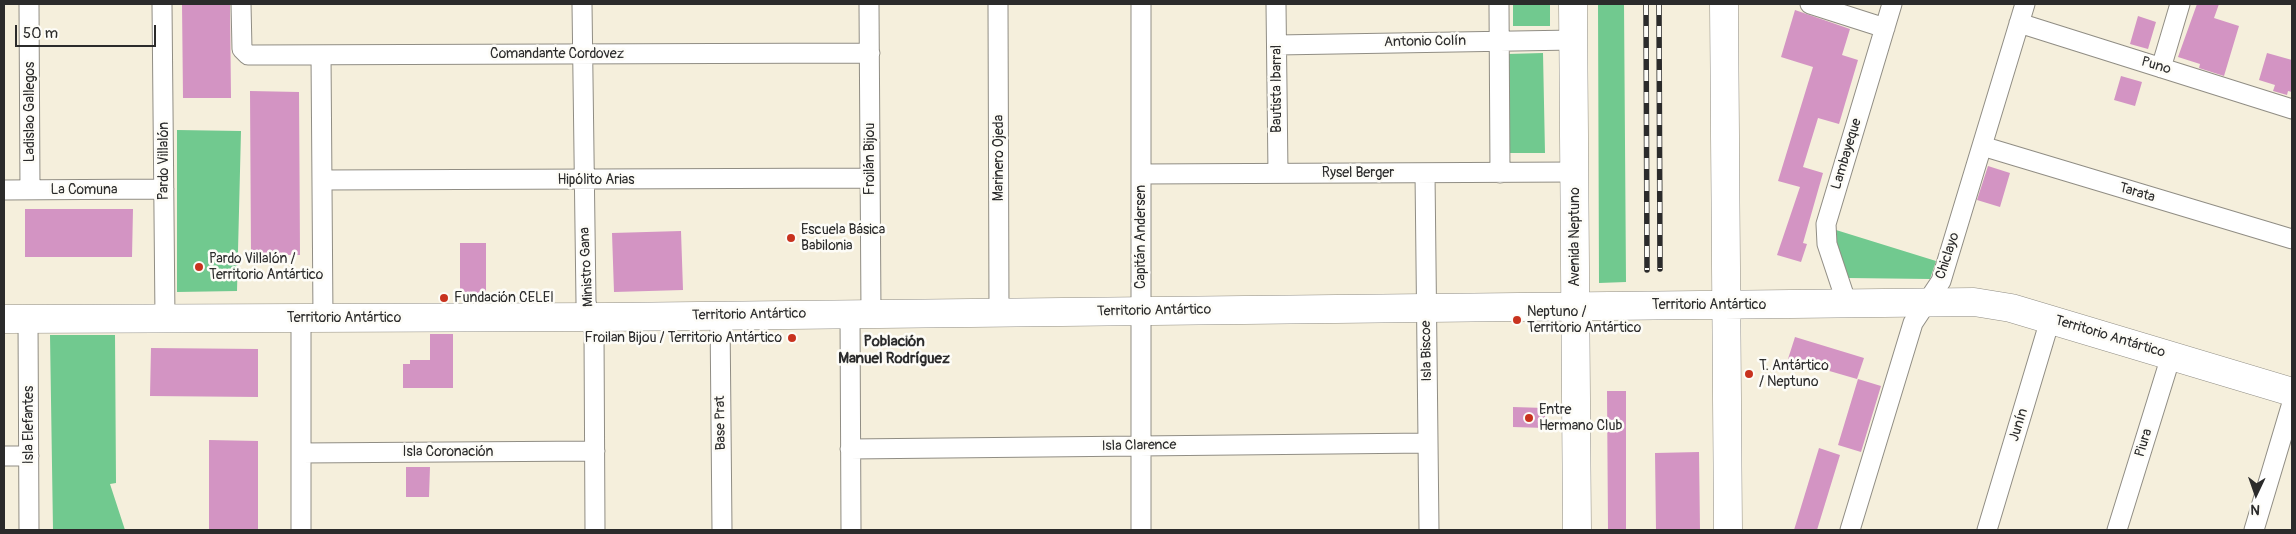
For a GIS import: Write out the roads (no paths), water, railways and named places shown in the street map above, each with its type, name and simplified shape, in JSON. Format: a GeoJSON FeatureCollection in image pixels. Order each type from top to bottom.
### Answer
{"type":"FeatureCollection","features":[{"type":"Feature","properties":{"kind":"street","name":"Ladislao Gallegos"},"geometry":{"type":"LineString","coordinates":[[29,4],[30,190]]}},
{"type":"Feature","properties":{"kind":"street","name":"Pardo Villalón"},"geometry":{"type":"LineString","coordinates":[[162,4],[165,318]]}},
{"type":"Feature","properties":{"kind":"street","name":"Comandante Cordovez"},"geometry":{"type":"LineString","coordinates":[[241,4],[241,45],[245,53],[252,55],[870,53]]}},
{"type":"Feature","properties":{"kind":"street","name":"Ministro Gana"},"geometry":{"type":"LineString","coordinates":[[582,4],[586,302],[594,333],[595,530]]}},
{"type":"Feature","properties":{"kind":"street","name":"Froilán Bijou"},"geometry":{"type":"LineString","coordinates":[[851,530],[850,449],[870,178],[869,4]]}},
{"type":"Feature","properties":{"kind":"street","name":"Marinero Ojeda"},"geometry":{"type":"LineString","coordinates":[[998,4],[1000,312]]}},
{"type":"Feature","properties":{"kind":"street","name":"Capitán Andersen"},"geometry":{"type":"LineString","coordinates":[[1141,4],[1141,530]]}},
{"type":"Feature","properties":{"kind":"street","name":"Bautista Ibarral"},"geometry":{"type":"LineString","coordinates":[[1276,4],[1278,173]]}},
{"type":"Feature","properties":{"kind":"street"},"geometry":{"type":"LineString","coordinates":[[1499,4],[1500,172]]}},
{"type":"Feature","properties":{"kind":"street","name":"Avenida Neptuno"},"geometry":{"type":"LineString","coordinates":[[1573,4],[1577,530]]}},
{"type":"Feature","properties":{"kind":"street"},"geometry":{"type":"LineString","coordinates":[[1724,4],[1728,530]]}},
{"type":"Feature","properties":{"kind":"street"},"geometry":{"type":"LineString","coordinates":[[1810,4],[1885,28]]}},
{"type":"Feature","properties":{"kind":"street","name":"Lambayeque"},"geometry":{"type":"LineString","coordinates":[[1847,304],[1828,244],[1826,224],[1892,4]]}},
{"type":"Feature","properties":{"kind":"street","name":"Chiclayo"},"geometry":{"type":"LineString","coordinates":[[1850,530],[1913,323],[1940,282],[2025,4]]}},
{"type":"Feature","properties":{"kind":"street"},"geometry":{"type":"LineString","coordinates":[[2161,68],[2180,4]]}},
{"type":"Feature","properties":{"kind":"street","name":"Puno"},"geometry":{"type":"LineString","coordinates":[[2019,23],[2292,109]]}},
{"type":"Feature","properties":{"kind":"street","name":"Antonio Colín"},"geometry":{"type":"LineString","coordinates":[[1277,45],[1574,40]]}},
{"type":"Feature","properties":{"kind":"street"},"geometry":{"type":"LineString","coordinates":[[302,530],[301,453],[322,180],[321,55]]}},
{"type":"Feature","properties":{"kind":"street","name":"Tarata"},"geometry":{"type":"LineString","coordinates":[[1982,146],[2292,239]]}},
{"type":"Feature","properties":{"kind":"street","name":"Rysel Berger"},"geometry":{"type":"LineString","coordinates":[[1141,174],[1575,172]]}},
{"type":"Feature","properties":{"kind":"street","name":"Isla Biscoe"},"geometry":{"type":"LineString","coordinates":[[1425,173],[1429,530]]}},
{"type":"Feature","properties":{"kind":"street","name":"Hipólito Arias"},"geometry":{"type":"LineString","coordinates":[[322,180],[870,178]]}},
{"type":"Feature","properties":{"kind":"street","name":"La Comuna"},"geometry":{"type":"LineString","coordinates":[[4,190],[164,189]]}},
{"type":"Feature","properties":{"kind":"street","name":"Territorio Antártico"},"geometry":{"type":"LineString","coordinates":[[16,319],[590,317],[1927,302],[1989,303],[2292,392]]}},
{"type":"Feature","properties":{"kind":"street","name":"Base Prat"},"geometry":{"type":"LineString","coordinates":[[720,315],[722,530]]}},
{"type":"Feature","properties":{"kind":"street","name":"Isla Elefantes"},"geometry":{"type":"LineString","coordinates":[[16,319],[29,456],[29,530]]}},
{"type":"Feature","properties":{"kind":"street","name":"Junín"},"geometry":{"type":"LineString","coordinates":[[1987,530],[2050,320]]}},
{"type":"Feature","properties":{"kind":"street","name":"Piura"},"geometry":{"type":"LineString","coordinates":[[2117,530],[2171,356]]}},
{"type":"Feature","properties":{"kind":"street"},"geometry":{"type":"LineString","coordinates":[[2254,530],[2292,403]]}},
{"type":"Feature","properties":{"kind":"street","name":"Isla Clarence"},"geometry":{"type":"LineString","coordinates":[[850,449],[1428,443]]}},
{"type":"Feature","properties":{"kind":"street","name":"Isla Coronación"},"geometry":{"type":"LineString","coordinates":[[301,453],[595,451]]}},
{"type":"Feature","properties":{"kind":"street"},"geometry":{"type":"LineString","coordinates":[[4,456],[29,456]]}},
{"type":"Feature","properties":{"kind":"railway"},"geometry":{"type":"LineString","coordinates":[[1646,4],[1647,270]]}},
{"type":"Feature","properties":{"kind":"railway"},"geometry":{"type":"LineString","coordinates":[[1659,4],[1660,269]]}},
{"type":"Feature","properties":{"kind":"place","name":"Escuela Básica Babilonia"},"geometry":{"type":"Point","coordinates":[791,238]}},
{"type":"Feature","properties":{"kind":"place","name":"Pardo Villalón / Territorio Antártico"},"geometry":{"type":"Point","coordinates":[199,267]}},
{"type":"Feature","properties":{"kind":"place","name":"Fundación CELEI"},"geometry":{"type":"Point","coordinates":[444,298]}},
{"type":"Feature","properties":{"kind":"place","name":"Neptuno / Territorio Antártico"},"geometry":{"type":"Point","coordinates":[1517,320]}},
{"type":"Feature","properties":{"kind":"place","name":"Froilan Bijou / Territorio Antártico"},"geometry":{"type":"Point","coordinates":[792,338]}},
{"type":"Feature","properties":{"kind":"place","name":"T. Antártico / Neptuno"},"geometry":{"type":"Point","coordinates":[1749,374]}},
{"type":"Feature","properties":{"kind":"place","name":"Entre Hermano Club"},"geometry":{"type":"Point","coordinates":[1529,418]}},
{"type":"Feature","properties":{"kind":"district","name":"Población Manuel Rodríguez"},"geometry":{"type":"Point","coordinates":[894,350]}}]}
